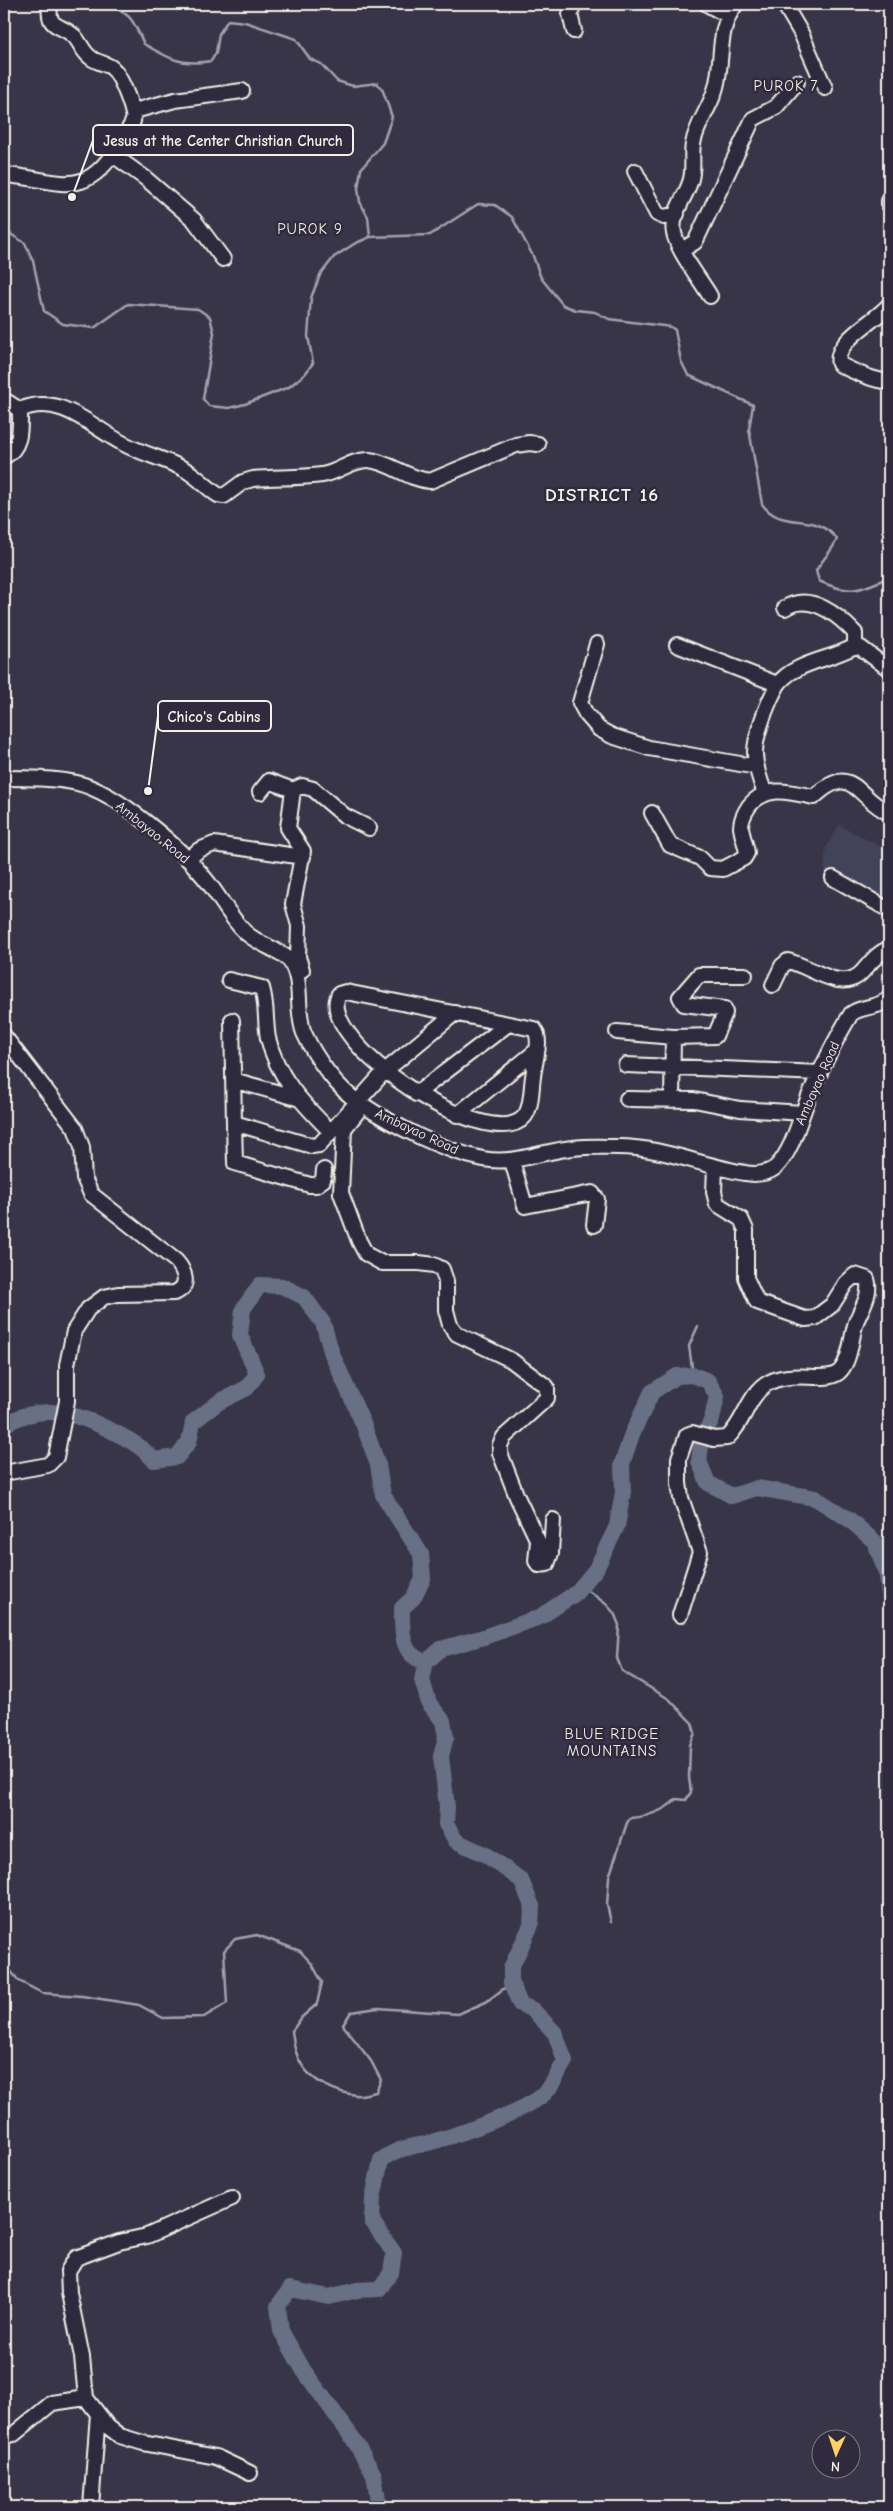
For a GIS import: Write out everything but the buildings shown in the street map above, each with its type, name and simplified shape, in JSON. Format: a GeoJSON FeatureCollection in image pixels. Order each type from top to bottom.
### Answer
{"type":"FeatureCollection","features":[{"type":"Feature","properties":{"kind":"street"},"geometry":{"type":"LineString","coordinates":[[4,175],[67,185],[83,180],[100,170],[113,155],[134,120],[134,111],[112,67],[90,58],[73,36],[51,23],[50,4]]}},
{"type":"Feature","properties":{"kind":"street"},"geometry":{"type":"LineString","coordinates":[[574,4],[570,14],[574,31]]}},
{"type":"Feature","properties":{"kind":"street"},"geometry":{"type":"LineString","coordinates":[[707,4],[727,16]]}},
{"type":"Feature","properties":{"kind":"street"},"geometry":{"type":"LineString","coordinates":[[710,296],[674,233],[676,214],[691,178],[692,145],[716,88],[718,66],[722,55],[722,28],[727,16],[736,4]]}},
{"type":"Feature","properties":{"kind":"street"},"geometry":{"type":"LineString","coordinates":[[784,4],[801,33],[825,88]]}},
{"type":"Feature","properties":{"kind":"street"},"geometry":{"type":"LineString","coordinates":[[682,250],[695,242],[753,119],[776,107],[797,82]]}},
{"type":"Feature","properties":{"kind":"street"},"geometry":{"type":"LineString","coordinates":[[134,111],[175,100],[242,91]]}},
{"type":"Feature","properties":{"kind":"street"},"geometry":{"type":"LineString","coordinates":[[113,155],[145,178],[194,220],[223,259]]}},
{"type":"Feature","properties":{"kind":"street"},"geometry":{"type":"LineString","coordinates":[[636,171],[657,214],[664,218],[676,214]]}},
{"type":"Feature","properties":{"kind":"street"},"geometry":{"type":"LineString","coordinates":[[889,305],[868,325],[848,338],[842,346],[838,358],[839,364],[880,381],[889,382]]}},
{"type":"Feature","properties":{"kind":"street"},"geometry":{"type":"LineString","coordinates":[[4,400],[20,410]]}},
{"type":"Feature","properties":{"kind":"street"},"geometry":{"type":"LineString","coordinates":[[20,410],[31,405],[43,404],[65,410],[88,420],[126,446],[183,468],[218,495],[224,496],[243,482],[253,479],[320,475],[362,460],[381,463],[398,472],[430,481],[516,444],[538,444]]}},
{"type":"Feature","properties":{"kind":"street"},"geometry":{"type":"LineString","coordinates":[[4,457],[14,450],[18,442],[20,410]]}},
{"type":"Feature","properties":{"kind":"street"},"geometry":{"type":"LineString","coordinates":[[785,608],[792,604],[807,602],[827,609],[845,622],[855,633],[855,646]]}},
{"type":"Feature","properties":{"kind":"street"},"geometry":{"type":"LineString","coordinates":[[596,644],[580,702],[586,714],[604,733],[649,748],[757,767]]}},
{"type":"Feature","properties":{"kind":"street"},"geometry":{"type":"LineString","coordinates":[[677,645],[777,684]]}},
{"type":"Feature","properties":{"kind":"street"},"geometry":{"type":"LineString","coordinates":[[855,646],[861,648],[889,669]]}},
{"type":"Feature","properties":{"kind":"street"},"geometry":{"type":"LineString","coordinates":[[765,793],[757,767],[757,739],[777,684],[797,669],[813,662],[842,654],[855,646]]}},
{"type":"Feature","properties":{"kind":"street","name":"Ambayao Road"},"geometry":{"type":"LineString","coordinates":[[4,778],[76,783],[92,788],[112,798],[188,859],[208,882],[244,932],[269,949],[288,958],[295,968],[298,1010],[304,1032],[324,1065],[341,1086],[361,1104],[441,1145],[481,1158],[512,1161],[572,1148],[626,1147],[670,1153],[715,1167],[749,1174],[769,1172],[776,1167],[786,1153],[820,1073],[851,1014],[857,1009],[879,1004],[889,998]]}},
{"type":"Feature","properties":{"kind":"street"},"geometry":{"type":"LineString","coordinates":[[652,813],[670,844],[700,858],[710,868],[723,869],[744,858],[747,854],[741,829],[742,819],[754,799],[765,793],[784,791],[814,797],[827,784],[838,781],[847,782],[855,786],[867,800],[889,814]]}},
{"type":"Feature","properties":{"kind":"street"},"geometry":{"type":"LineString","coordinates":[[260,792],[269,782],[293,790]]}},
{"type":"Feature","properties":{"kind":"street"},"geometry":{"type":"LineString","coordinates":[[293,790],[297,787],[308,786],[345,816],[369,828]]}},
{"type":"Feature","properties":{"kind":"street"},"geometry":{"type":"LineString","coordinates":[[293,790],[288,828],[300,846],[302,857],[293,904],[299,926],[298,952],[302,970]]}},
{"type":"Feature","properties":{"kind":"street"},"geometry":{"type":"LineString","coordinates":[[188,859],[199,850],[214,844],[302,857]]}},
{"type":"Feature","properties":{"kind":"street"},"geometry":{"type":"LineString","coordinates":[[833,878],[889,910]]}},
{"type":"Feature","properties":{"kind":"street"},"geometry":{"type":"LineString","coordinates":[[773,985],[782,966],[788,961],[838,980],[852,980],[858,978],[873,959],[889,949]]}},
{"type":"Feature","properties":{"kind":"street"},"geometry":{"type":"LineString","coordinates":[[617,1032],[673,1037],[711,1037],[718,1034],[725,1013],[724,1009],[684,1004],[680,997],[699,975],[745,974]]}},
{"type":"Feature","properties":{"kind":"street"},"geometry":{"type":"LineString","coordinates":[[229,980],[262,988],[268,1039],[285,1079],[297,1098],[330,1131]]}},
{"type":"Feature","properties":{"kind":"street"},"geometry":{"type":"LineString","coordinates":[[346,992],[356,993],[506,1025],[528,1027],[536,1031],[538,1039],[530,1100],[524,1118],[517,1123],[487,1123],[457,1114],[416,1094],[385,1071],[359,1048],[348,1032],[337,1007],[339,994],[346,992]]}},
{"type":"Feature","properties":{"kind":"street"},"geometry":{"type":"LineString","coordinates":[[455,1013],[385,1071],[344,1129],[342,1137],[344,1154],[341,1193],[359,1241],[366,1254],[382,1263],[419,1263],[434,1265],[442,1269],[446,1282],[446,1310],[450,1325],[457,1334],[511,1360],[547,1387],[547,1398],[504,1437],[500,1445],[500,1453],[517,1497],[538,1541],[536,1561],[539,1565],[547,1564],[550,1558],[553,1520]]}},
{"type":"Feature","properties":{"kind":"street"},"geometry":{"type":"LineString","coordinates":[[232,1020],[236,1163],[310,1185],[316,1185],[323,1180],[324,1170]]}},
{"type":"Feature","properties":{"kind":"street"},"geometry":{"type":"LineString","coordinates":[[416,1094],[506,1025]]}},
{"type":"Feature","properties":{"kind":"street"},"geometry":{"type":"LineString","coordinates":[[4,1036],[75,1128],[82,1146],[84,1178],[92,1194],[176,1261],[185,1274],[184,1287],[174,1293],[118,1294],[104,1297],[88,1309],[74,1331],[66,1365],[66,1401],[58,1451],[53,1461],[37,1468],[4,1473]]}},
{"type":"Feature","properties":{"kind":"street"},"geometry":{"type":"LineString","coordinates":[[672,1100],[673,1037]]}},
{"type":"Feature","properties":{"kind":"street"},"geometry":{"type":"LineString","coordinates":[[457,1114],[536,1051]]}},
{"type":"Feature","properties":{"kind":"street"},"geometry":{"type":"LineString","coordinates":[[626,1065],[820,1073]]}},
{"type":"Feature","properties":{"kind":"street"},"geometry":{"type":"LineString","coordinates":[[233,1080],[297,1098]]}},
{"type":"Feature","properties":{"kind":"street"},"geometry":{"type":"LineString","coordinates":[[627,1099],[710,1101],[740,1109],[803,1113]]}},
{"type":"Feature","properties":{"kind":"street"},"geometry":{"type":"LineString","coordinates":[[234,1123],[312,1146],[319,1145],[330,1131],[361,1104]]}},
{"type":"Feature","properties":{"kind":"street"},"geometry":{"type":"LineString","coordinates":[[512,1161],[525,1206],[592,1193],[597,1199],[594,1225]]}},
{"type":"Feature","properties":{"kind":"street"},"geometry":{"type":"LineString","coordinates":[[680,1615],[700,1552],[681,1498],[678,1483],[679,1458],[687,1435],[692,1432],[714,1439],[727,1438],[733,1433],[754,1395],[773,1380],[791,1375],[828,1377],[842,1370],[869,1290],[867,1279],[855,1276],[846,1282],[832,1305],[815,1318],[805,1319],[757,1302],[746,1278],[746,1230],[741,1219],[717,1204],[714,1192],[715,1167]]}},
{"type":"Feature","properties":{"kind":"street"},"geometry":{"type":"LineString","coordinates":[[232,2198],[166,2228],[76,2258],[71,2263],[68,2271],[69,2293],[82,2357],[86,2398],[108,2427],[120,2436],[142,2443],[216,2457],[250,2474]]}},
{"type":"Feature","properties":{"kind":"street"},"geometry":{"type":"LineString","coordinates":[[4,2436],[14,2434],[52,2403],[86,2398]]}},
{"type":"Feature","properties":{"kind":"street"},"geometry":{"type":"LineString","coordinates":[[91,2507],[98,2414]]}},
{"type":"Feature","properties":{"kind":"shaded area"},"geometry":{"type":"Polygon","coordinates":[[[839,825],[889,851],[889,908],[824,870],[826,848],[839,825]]]}},
{"type":"Feature","properties":{"kind":"waterway"},"geometry":{"type":"LineString","coordinates":[[106,4],[122,11],[131,19],[144,44],[176,60],[192,63],[211,61],[216,53],[219,34],[228,20],[245,22],[296,39],[310,59],[321,64],[337,81],[353,86],[377,83],[383,91],[392,117],[383,143],[361,169],[358,188],[360,202],[368,217],[370,237]]}},
{"type":"Feature","properties":{"kind":"waterway"},"geometry":{"type":"LineString","coordinates":[[4,230],[25,243],[33,261],[44,311],[63,324],[94,328],[128,304],[198,309],[210,317],[214,333],[203,399],[209,406],[229,408],[245,404],[289,387],[305,374],[313,363],[308,336],[311,298],[320,275],[334,257],[354,244],[370,237],[430,235],[478,204],[495,205],[512,217],[533,256],[541,278],[563,305],[576,310],[595,312],[609,319],[671,327],[675,330],[681,361],[688,375],[753,405],[749,429],[762,504],[779,517],[818,525],[828,530],[837,539],[816,571],[819,581],[839,588],[854,590],[870,586],[889,577]]}},
{"type":"Feature","properties":{"kind":"waterway"},"geometry":{"type":"LineString","coordinates":[[4,1425],[31,1414],[57,1412],[97,1424],[122,1436],[139,1446],[154,1460],[177,1457],[189,1442],[193,1422],[219,1402],[247,1388],[257,1374],[240,1335],[243,1309],[260,1285],[282,1286],[304,1297],[323,1323],[332,1354],[364,1426],[378,1465],[383,1495],[421,1554],[423,1579],[413,1598],[402,1608],[402,1625],[407,1648],[411,1654],[426,1662]]}},
{"type":"Feature","properties":{"kind":"waterway"},"geometry":{"type":"LineString","coordinates":[[693,1375],[689,1346],[698,1326]]}},
{"type":"Feature","properties":{"kind":"waterway"},"geometry":{"type":"LineString","coordinates":[[379,2507],[374,2475],[354,2440],[304,2371],[281,2331],[278,2306],[290,2289],[329,2297],[357,2290],[379,2289],[391,2273],[394,2253],[372,2221],[373,2198],[381,2160],[402,2149],[461,2133],[512,2113],[527,2105],[547,2091],[565,2061],[555,2033],[533,2010],[520,2004],[511,1983],[511,1968],[531,1925],[532,1906],[521,1880],[486,1855],[456,1841],[446,1824],[447,1807],[441,1756],[446,1737],[443,1721],[429,1703],[422,1680],[426,1662],[441,1649],[484,1637],[540,1617],[576,1593],[596,1569],[617,1526],[623,1492],[622,1464],[632,1434],[652,1392],[677,1376],[693,1375],[708,1381],[717,1396],[712,1419],[702,1439],[699,1461],[708,1483],[732,1496],[757,1488],[815,1498],[850,1520],[875,1542],[887,1575],[889,1595]]}},
{"type":"Feature","properties":{"kind":"waterway"},"geometry":{"type":"LineString","coordinates":[[582,1586],[606,1604],[614,1613],[619,1625],[617,1658],[622,1671],[669,1699],[692,1723],[695,1733],[690,1745],[689,1778],[691,1792],[686,1800],[676,1799],[661,1810],[649,1815],[630,1818],[627,1823],[609,1877],[607,1905],[611,1922]]}},
{"type":"Feature","properties":{"kind":"waterway"},"geometry":{"type":"LineString","coordinates":[[4,1963],[19,1981],[42,1993],[82,1996],[139,2005],[163,2018],[204,2017],[227,2003],[224,1951],[235,1939],[257,1935],[300,1951],[312,1964],[322,1982],[317,2004],[302,2017],[292,2031],[298,2057],[306,2071],[326,2086],[341,2092],[358,2095],[376,2092],[381,2080],[371,2061],[343,2025],[351,2012],[378,2008],[458,2014],[486,2002],[511,1983]]}},
{"type":"Feature","properties":{"kind":"place","name":"Jesus at the Center Christian Church"},"geometry":{"type":"Point","coordinates":[72,197]}},
{"type":"Feature","properties":{"kind":"place","name":"Chico's Cabins"},"geometry":{"type":"Point","coordinates":[148,791]}},
{"type":"Feature","properties":{"kind":"district","name":"PUROK 7"},"geometry":{"type":"Point","coordinates":[786,86]}},
{"type":"Feature","properties":{"kind":"district","name":"PUROK 9"},"geometry":{"type":"Point","coordinates":[310,229]}},
{"type":"Feature","properties":{"kind":"district","name":"DISTRICT 16"},"geometry":{"type":"Point","coordinates":[602,494]}},
{"type":"Feature","properties":{"kind":"district","name":"BLUE RIDGE MOUNTAINS"},"geometry":{"type":"Point","coordinates":[612,1742]}}]}
